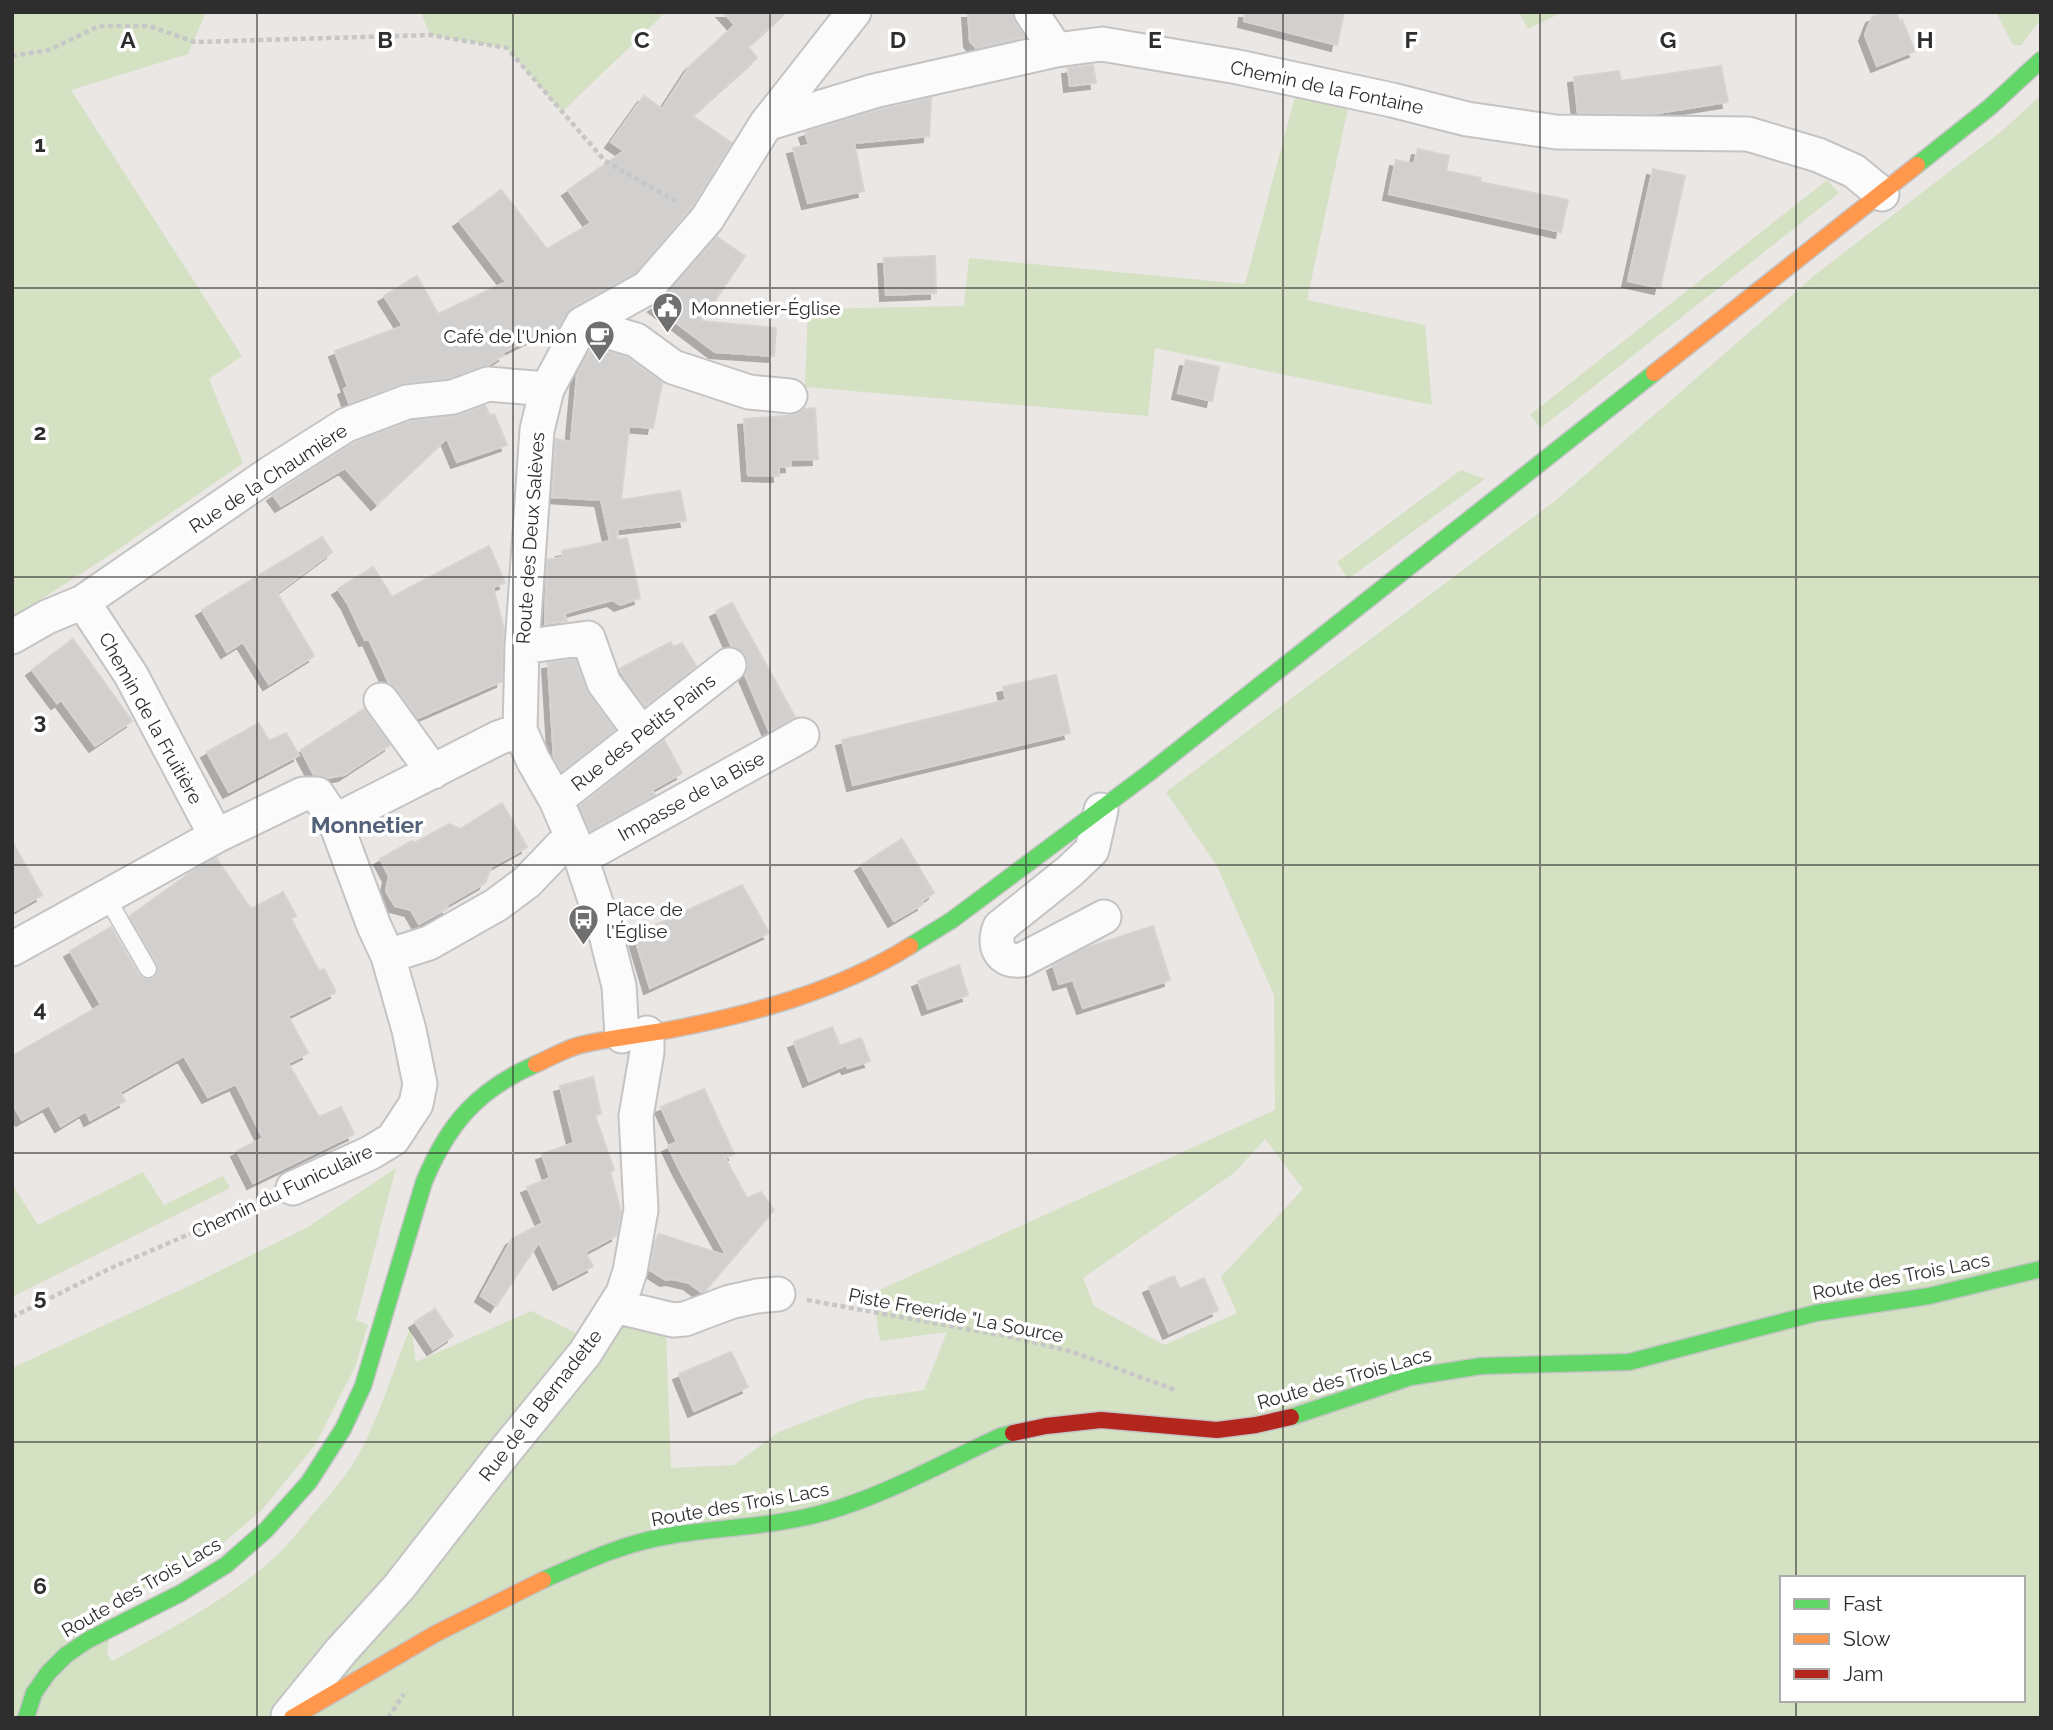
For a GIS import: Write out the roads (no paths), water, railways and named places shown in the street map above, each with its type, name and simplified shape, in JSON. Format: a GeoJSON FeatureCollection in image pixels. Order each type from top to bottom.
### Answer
{"type":"FeatureCollection","features":[{"type":"Feature","properties":{"kind":"street"},"geometry":{"type":"LineString","coordinates":[[582,324],[647,288],[708,219],[766,124],[854,12]]}},
{"type":"Feature","properties":{"kind":"street"},"geometry":{"type":"LineString","coordinates":[[1031,12],[1056,50]]}},
{"type":"Feature","properties":{"kind":"street","name":"Chemin de la Fontaine"},"geometry":{"type":"LineString","coordinates":[[766,124],[874,91],[1056,50],[1102,44],[1251,70],[1467,119],[1556,132],[1748,134],[1818,155],[1854,171],[1882,194]]}},
{"type":"Feature","properties":{"kind":"street","name":"Route des Trois Lacs"},"geometry":{"type":"LineString","coordinates":[[26,1718],[30,1701],[40,1683],[59,1661],[102,1633],[181,1593],[230,1562],[258,1537],[309,1482],[341,1433],[365,1382],[424,1182],[437,1152],[464,1112],[478,1098],[522,1070],[577,1046],[683,1027],[778,1004],[844,980],[902,951],[951,920],[1101,810],[1882,194],[1990,107],[2041,60]]}},
{"type":"Feature","properties":{"kind":"street"},"geometry":{"type":"LineString","coordinates":[[582,324],[636,340],[673,366],[748,392],[790,396]]}},
{"type":"Feature","properties":{"kind":"street","name":"Route des Deux Salèves"},"geometry":{"type":"LineString","coordinates":[[582,324],[547,390],[537,430],[522,647],[520,730],[533,760],[556,800],[576,847],[604,927],[634,1035]]}},
{"type":"Feature","properties":{"kind":"street","name":"Rue de la Chaumière"},"geometry":{"type":"LineString","coordinates":[[12,637],[47,617],[83,602],[272,472],[346,425],[407,402],[453,397],[488,384],[547,390]]}},
{"type":"Feature","properties":{"kind":"street","name":"Chemin de la Fruitière"},"geometry":{"type":"LineString","coordinates":[[83,602],[131,675],[216,836]]}},
{"type":"Feature","properties":{"kind":"street"},"geometry":{"type":"LineString","coordinates":[[522,647],[588,638],[604,683],[641,733]]}},
{"type":"Feature","properties":{"kind":"street","name":"Rue des Petits Pains"},"geometry":{"type":"LineString","coordinates":[[556,800],[729,665]]}},
{"type":"Feature","properties":{"kind":"street"},"geometry":{"type":"LineString","coordinates":[[381,701],[432,772]]}},
{"type":"Feature","properties":{"kind":"street"},"geometry":{"type":"LineString","coordinates":[[335,821],[498,738],[520,730]]}},
{"type":"Feature","properties":{"kind":"street","name":"Impasse de la Bise"},"geometry":{"type":"LineString","coordinates":[[388,956],[429,943],[496,905],[576,847],[802,735]]}},
{"type":"Feature","properties":{"kind":"street","name":"Chemin du Funiculaire"},"geometry":{"type":"LineString","coordinates":[[216,836],[303,794],[317,794],[335,821],[388,956],[410,1030],[420,1084],[416,1104],[393,1139],[370,1153],[293,1188]]}},
{"type":"Feature","properties":{"kind":"street"},"geometry":{"type":"LineString","coordinates":[[1101,810],[1092,850],[1000,927],[996,946],[1005,958],[1022,960],[1104,917]]}},
{"type":"Feature","properties":{"kind":"street"},"geometry":{"type":"LineString","coordinates":[[12,949],[216,836]]}},
{"type":"Feature","properties":{"kind":"street","name":"Rue de la Bernadette"},"geometry":{"type":"LineString","coordinates":[[289,1718],[341,1651],[399,1587],[585,1353],[615,1306],[630,1271],[641,1210],[636,1116],[646,1058],[634,1035]]}},
{"type":"Feature","properties":{"kind":"street","name":"Route des Trois Lacs"},"geometry":{"type":"LineString","coordinates":[[289,1718],[435,1634],[516,1592],[584,1562],[628,1545],[667,1536],[824,1513],[863,1500],[1002,1436],[1046,1426],[1101,1420],[1217,1430],[1256,1426],[1411,1377],[1481,1366],[1629,1362],[1816,1313],[1929,1296],[2041,1269]]}},
{"type":"Feature","properties":{"kind":"street"},"geometry":{"type":"LineString","coordinates":[[615,1306],[673,1320],[685,1319],[730,1302],[778,1294]]}},
{"type":"Feature","properties":{"kind":"lane"},"geometry":{"type":"LineString","coordinates":[[107,898],[148,969]]}},
{"type":"Feature","properties":{"kind":"place","name":"Monnetier-Église"},"geometry":{"type":"Point","coordinates":[668,335]}},
{"type":"Feature","properties":{"kind":"place","name":"Café de l'Union"},"geometry":{"type":"Point","coordinates":[600,363]}},
{"type":"Feature","properties":{"kind":"place","name":"Place de l'Église"},"geometry":{"type":"Point","coordinates":[583,947]}},
{"type":"Feature","properties":{"kind":"district","name":"Monnetier"},"geometry":{"type":"Point","coordinates":[367,824]}}]}
